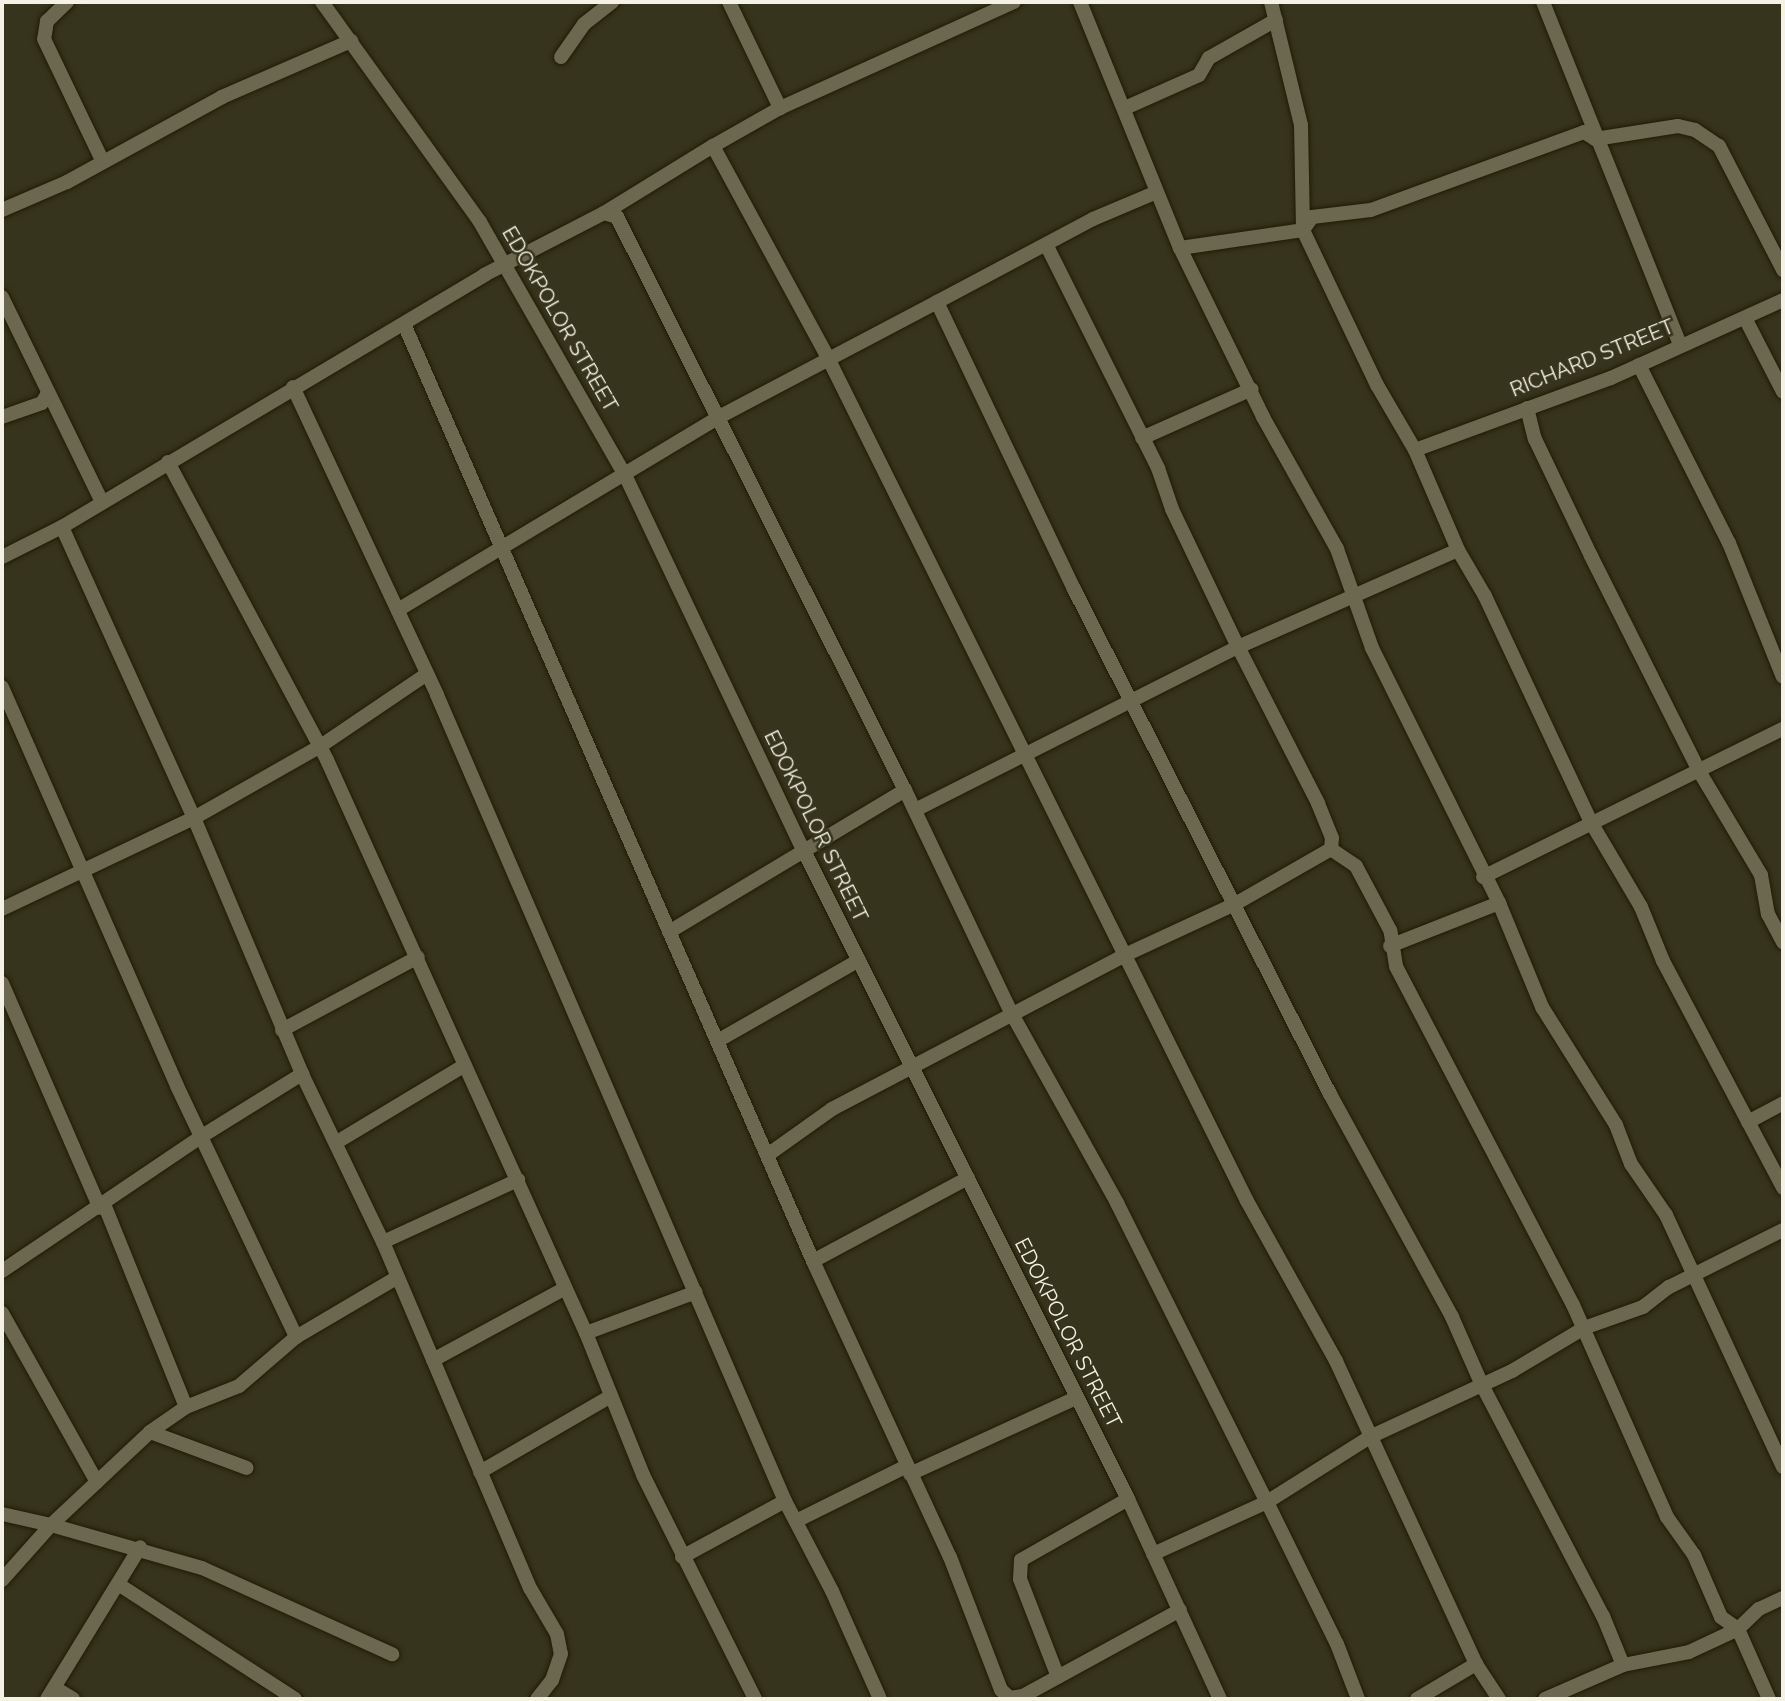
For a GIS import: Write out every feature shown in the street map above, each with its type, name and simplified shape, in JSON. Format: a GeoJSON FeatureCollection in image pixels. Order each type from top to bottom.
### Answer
{"type":"FeatureCollection","features":[{"type":"Feature","properties":{"kind":"street"},"geometry":{"type":"LineString","coordinates":[[67,2],[47,21],[44,39],[103,162]]}},
{"type":"Feature","properties":{"kind":"street","name":"EDOKPOLOR STREET"},"geometry":{"type":"LineString","coordinates":[[322,2],[507,266],[625,477],[803,849],[1128,1499],[1220,1699]]}},
{"type":"Feature","properties":{"kind":"street"},"geometry":{"type":"LineString","coordinates":[[561,57],[584,23],[612,2]]}},
{"type":"Feature","properties":{"kind":"street"},"geometry":{"type":"LineString","coordinates":[[729,2],[780,108]]}},
{"type":"Feature","properties":{"kind":"street"},"geometry":{"type":"LineString","coordinates":[[2,557],[62,527],[293,387],[604,213],[780,108],[1014,2]]}},
{"type":"Feature","properties":{"kind":"street"},"geometry":{"type":"LineString","coordinates":[[1080,2],[1180,248],[1337,548],[1351,596],[1483,877],[1499,903],[1542,1007],[1616,1125],[1630,1164],[1666,1215],[1783,1467]]}},
{"type":"Feature","properties":{"kind":"street"},"geometry":{"type":"LineString","coordinates":[[1271,2],[1301,125],[1303,230],[1377,384],[1415,450],[1458,550],[1495,616],[1592,824],[1641,907],[1663,961],[1783,1188]]}},
{"type":"Feature","properties":{"kind":"street"},"geometry":{"type":"LineString","coordinates":[[1543,2],[1595,139],[1680,345]]}},
{"type":"Feature","properties":{"kind":"street"},"geometry":{"type":"LineString","coordinates":[[1125,108],[1199,75],[1209,58],[1276,20]]}},
{"type":"Feature","properties":{"kind":"street"},"geometry":{"type":"LineString","coordinates":[[2,209],[103,162],[222,97],[351,41]]}},
{"type":"Feature","properties":{"kind":"street"},"geometry":{"type":"LineString","coordinates":[[1180,248],[1303,230],[1312,217],[1371,210],[1584,132],[1595,139],[1678,126],[1708,136],[1718,146],[1783,270]]}},
{"type":"Feature","properties":{"kind":"street"},"geometry":{"type":"LineString","coordinates":[[713,146],[829,360],[1123,956],[1297,1298],[1336,1361],[1476,1664],[1499,1699]]}},
{"type":"Feature","properties":{"kind":"street"},"geometry":{"type":"LineString","coordinates":[[398,610],[504,551],[719,417],[1093,219],[1157,192]]}},
{"type":"Feature","properties":{"kind":"street"},"geometry":{"type":"LineString","coordinates":[[604,213],[617,217],[719,417],[915,810],[1012,1014],[1117,1203],[1267,1502],[1337,1644],[1358,1699]]}},
{"type":"Feature","properties":{"kind":"street"},"geometry":{"type":"LineString","coordinates":[[1046,246],[1142,438],[1238,647],[1318,803],[1332,838],[1331,849]]}},
{"type":"Feature","properties":{"kind":"street"},"geometry":{"type":"LineString","coordinates":[[2,297],[102,502]]}},
{"type":"Feature","properties":{"kind":"street","name":"RICHARD STREET"},"geometry":{"type":"LineString","coordinates":[[1415,450],[1639,365],[1783,300]]}},
{"type":"Feature","properties":{"kind":"street"},"geometry":{"type":"LineString","coordinates":[[937,302],[1074,589],[1134,700],[1330,1094],[1452,1317],[1482,1385],[1593,1595],[1623,1665]]}},
{"type":"Feature","properties":{"kind":"street"},"geometry":{"type":"LineString","coordinates":[[1745,318],[1783,392]]}},
{"type":"Feature","properties":{"kind":"street"},"geometry":{"type":"LineString","coordinates":[[404,324],[668,932],[769,1154],[813,1261],[950,1558],[1001,1690],[1010,1698],[1023,1696],[1180,1611]]}},
{"type":"Feature","properties":{"kind":"street"},"geometry":{"type":"LineString","coordinates":[[1639,365],[1729,543],[1783,677]]}},
{"type":"Feature","properties":{"kind":"street"},"geometry":{"type":"LineString","coordinates":[[293,387],[427,674],[785,1501],[880,1699]]}},
{"type":"Feature","properties":{"kind":"street"},"geometry":{"type":"LineString","coordinates":[[1142,438],[1252,389]]}},
{"type":"Feature","properties":{"kind":"street"},"geometry":{"type":"LineString","coordinates":[[2,417],[42,403],[48,393]]}},
{"type":"Feature","properties":{"kind":"street"},"geometry":{"type":"LineString","coordinates":[[1527,408],[1551,474],[1699,771],[1761,875],[1768,914],[1783,942]]}},
{"type":"Feature","properties":{"kind":"street"},"geometry":{"type":"LineString","coordinates":[[169,462],[319,747],[418,957],[682,1557],[755,1699]]}},
{"type":"Feature","properties":{"kind":"street"},"geometry":{"type":"LineString","coordinates":[[62,527],[194,818],[282,1030],[338,1142],[383,1242],[530,1588],[557,1633],[561,1654],[552,1680],[537,1699]]}},
{"type":"Feature","properties":{"kind":"street"},"geometry":{"type":"LineString","coordinates":[[915,810],[1022,752],[1134,700],[1238,647],[1458,550]]}},
{"type":"Feature","properties":{"kind":"street"},"geometry":{"type":"LineString","coordinates":[[2,909],[194,818],[319,747],[427,674]]}},
{"type":"Feature","properties":{"kind":"street"},"geometry":{"type":"LineString","coordinates":[[2,687],[64,822],[81,872],[296,1337]]}},
{"type":"Feature","properties":{"kind":"street"},"geometry":{"type":"LineString","coordinates":[[1483,877],[1783,729]]}},
{"type":"Feature","properties":{"kind":"street"},"geometry":{"type":"LineString","coordinates":[[668,932],[905,790]]}},
{"type":"Feature","properties":{"kind":"street"},"geometry":{"type":"LineString","coordinates":[[769,1154],[806,1124],[1123,956],[1235,904],[1331,849]]}},
{"type":"Feature","properties":{"kind":"street"},"geometry":{"type":"LineString","coordinates":[[1331,849],[1356,866],[1390,930],[1390,946],[1584,1328],[1667,1517],[1694,1555],[1721,1617],[1738,1629],[1769,1699]]}},
{"type":"Feature","properties":{"kind":"street"},"geometry":{"type":"LineString","coordinates":[[1390,946],[1499,903]]}},
{"type":"Feature","properties":{"kind":"street"},"geometry":{"type":"LineString","coordinates":[[282,1030],[418,957]]}},
{"type":"Feature","properties":{"kind":"street"},"geometry":{"type":"LineString","coordinates":[[719,1040],[859,960]]}},
{"type":"Feature","properties":{"kind":"street"},"geometry":{"type":"LineString","coordinates":[[2,983],[102,1206],[186,1407]]}},
{"type":"Feature","properties":{"kind":"street"},"geometry":{"type":"LineString","coordinates":[[338,1142],[465,1065]]}},
{"type":"Feature","properties":{"kind":"street"},"geometry":{"type":"LineString","coordinates":[[2,1272],[202,1136],[302,1074]]}},
{"type":"Feature","properties":{"kind":"street"},"geometry":{"type":"LineString","coordinates":[[1748,1122],[1783,1103]]}},
{"type":"Feature","properties":{"kind":"street"},"geometry":{"type":"LineString","coordinates":[[813,1261],[968,1178]]}},
{"type":"Feature","properties":{"kind":"street"},"geometry":{"type":"LineString","coordinates":[[383,1242],[517,1181]]}},
{"type":"Feature","properties":{"kind":"street"},"geometry":{"type":"LineString","coordinates":[[1153,1554],[1267,1502],[1370,1437],[1482,1385],[1584,1328],[1643,1307],[1669,1287],[1693,1278],[1783,1230]]}},
{"type":"Feature","properties":{"kind":"street"},"geometry":{"type":"LineString","coordinates":[[2,1580],[51,1525],[150,1432],[186,1407],[239,1386],[296,1337],[398,1277]]}},
{"type":"Feature","properties":{"kind":"street"},"geometry":{"type":"LineString","coordinates":[[433,1360],[564,1289]]}},
{"type":"Feature","properties":{"kind":"street"},"geometry":{"type":"LineString","coordinates":[[586,1334],[696,1292]]}},
{"type":"Feature","properties":{"kind":"street"},"geometry":{"type":"LineString","coordinates":[[2,1313],[97,1482]]}},
{"type":"Feature","properties":{"kind":"street"},"geometry":{"type":"LineString","coordinates":[[480,1472],[611,1396]]}},
{"type":"Feature","properties":{"kind":"street"},"geometry":{"type":"LineString","coordinates":[[796,1521],[1076,1398]]}},
{"type":"Feature","properties":{"kind":"street"},"geometry":{"type":"LineString","coordinates":[[150,1432],[247,1468]]}},
{"type":"Feature","properties":{"kind":"street"},"geometry":{"type":"LineString","coordinates":[[1058,1677],[1020,1579],[1021,1560],[1128,1499]]}},
{"type":"Feature","properties":{"kind":"street"},"geometry":{"type":"LineString","coordinates":[[682,1557],[785,1501]]}},
{"type":"Feature","properties":{"kind":"street"},"geometry":{"type":"LineString","coordinates":[[2,1514],[140,1547],[265,1593],[392,1654]]}},
{"type":"Feature","properties":{"kind":"street"},"geometry":{"type":"LineString","coordinates":[[73,1699],[51,1693],[140,1547]]}},
{"type":"Feature","properties":{"kind":"street"},"geometry":{"type":"LineString","coordinates":[[118,1584],[295,1699]]}},
{"type":"Feature","properties":{"kind":"street"},"geometry":{"type":"LineString","coordinates":[[1545,1699],[1623,1665],[1689,1652],[1738,1629],[1759,1609],[1783,1598]]}},
{"type":"Feature","properties":{"kind":"street"},"geometry":{"type":"LineString","coordinates":[[1417,1699],[1476,1664]]}}]}
